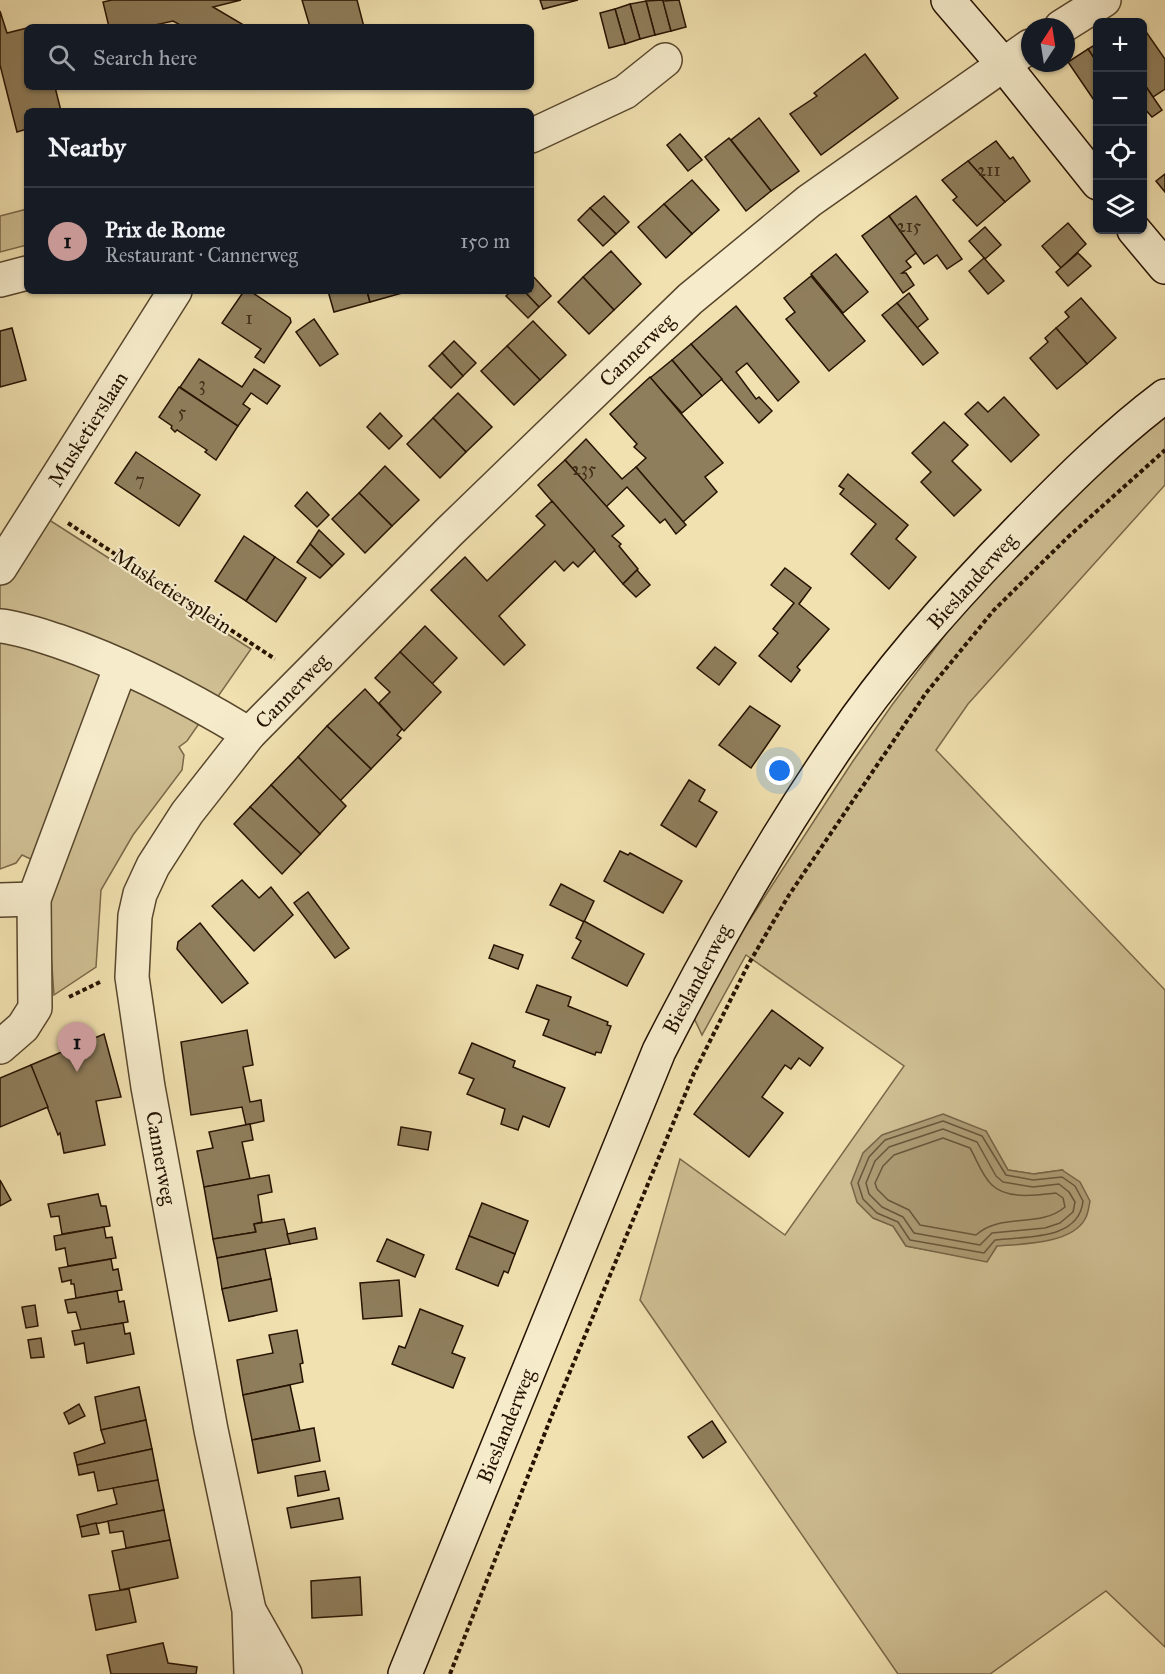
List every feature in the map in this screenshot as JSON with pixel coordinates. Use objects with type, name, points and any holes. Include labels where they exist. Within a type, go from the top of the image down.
[{"type":"street","points":[[948,0],[1003,64],[1096,180]]},
{"type":"street","points":[[1075,18],[1104,0]]},
{"type":"street","name":"Cannerweg","points":[[250,1674],[249,1610],[210,1430],[148,1087],[132,977],[135,916],[140,894],[153,866],[187,813],[249,734],[449,532],[690,299],[809,201],[1021,52]]},
{"type":"street","points":[[534,135],[625,92],[665,60]]},
{"type":"street","points":[[1137,234],[1165,267]]},
{"type":"street","points":[[0,280],[24,274]]},
{"type":"street","name":"Musketierslaan","points":[[0,568],[173,294]]},
{"type":"street","name":"Bieslanderweg","points":[[405,1674],[659,1051],[708,956],[758,868],[841,741],[942,613],[1051,497],[1165,396]]},
{"type":"street","points":[[0,626],[80,649],[121,666],[188,697],[249,734]]},
{"type":"street","points":[[0,1047],[29,1020],[37,998],[34,899],[121,666]]},
{"type":"street","points":[[0,900],[34,899]]},
{"type":"street","name":"Cannerweg","points":[[249,1610],[285,1674]]},
{"type":"path","points":[[450,1674],[552,1415],[694,1073],[748,965],[789,895],[926,693],[994,610],[1068,537],[1165,450]]},
{"type":"path","name":"Musketiersplein","points":[[40,504],[305,678]]},
{"type":"path","points":[[29,1020],[96,983],[132,977]]},
{"type":"shaded area","points":[[24,210],[24,246],[0,252],[0,216]]},
{"type":"shaded area","points":[[1165,412],[1165,485],[968,704],[936,750],[1165,990],[1165,1647],[1106,1591],[990,1674],[898,1674],[640,1300],[680,1159],[785,1235],[904,1066],[746,955],[702,1035],[693,1016],[732,947],[851,764],[892,705],[989,577]],"holes":[[[986,1131],[1008,1170],[1033,1174],[1062,1170],[997,1246],[987,1261],[906,1246],[893,1226],[873,1218],[870,1213]]]},
{"type":"shaded area","points":[[43,516],[251,649],[187,741],[179,747],[184,755],[182,770],[133,835],[101,890],[96,967],[54,995],[48,912],[57,871],[22,855],[16,863],[0,869],[0,582]]},
{"type":"water","points":[[943,1114],[986,1131],[1008,1170],[1034,1174],[1062,1170],[1080,1182],[1090,1201],[1085,1219],[1078,1227],[1058,1238],[997,1246],[987,1262],[906,1246],[893,1226],[873,1218],[857,1202],[851,1183],[863,1153],[882,1135]]},
{"type":"building","points":[[112,0],[241,0],[213,7],[242,24],[178,24],[173,21],[160,24],[108,24],[103,2]]},
{"type":"building","points":[[302,0],[357,0],[363,24],[309,24]]},
{"type":"building","points":[[540,0],[578,0],[543,9]]},
{"type":"building","points":[[663,0],[671,31],[655,35],[646,1]]},
{"type":"building","points":[[679,0],[686,27],[671,31],[663,1]]},
{"type":"building","points":[[646,1],[655,35],[640,39],[630,4]]},
{"type":"building","points":[[630,4],[640,39],[625,44],[615,9]]},
{"type":"building","points":[[615,9],[625,44],[609,48],[600,13]]},
{"type":"building","points":[[0,11],[7,33],[24,29],[24,90],[56,90],[60,108],[24,108],[24,130],[17,132],[0,65]]},
{"type":"building","points":[[1147,33],[1165,59],[1165,89],[1153,97],[1147,88]]},
{"type":"building","points":[[1093,46],[1093,56],[1088,49]]},
{"type":"building","points":[[1088,49],[1093,56],[1093,99],[1075,72],[1075,57]]},
{"type":"building","points":[[865,54],[898,98],[821,155],[790,114],[817,96],[814,93]]},
{"type":"building","points":[[1147,88],[1162,110],[1152,117],[1147,112]]},
{"type":"building","points":[[759,118],[799,171],[771,191],[731,140]]},
{"type":"building","points":[[680,134],[702,160],[688,171],[667,145]]},
{"type":"building","points":[[729,138],[771,191],[746,211],[705,157]]},
{"type":"building","points":[[996,141],[1010,159],[1013,157],[1030,181],[1005,202],[968,161]]},
{"type":"building","points":[[968,161],[1005,202],[977,226],[953,200],[957,197],[942,180]]},
{"type":"building","points":[[1165,174],[1165,192],[1156,181]]},
{"type":"building","points":[[692,180],[719,210],[692,234],[664,204]]},
{"type":"building","points":[[604,196],[629,222],[616,234],[590,208]]},
{"type":"building","points":[[916,196],[962,259],[947,269],[937,255],[924,264],[889,216]]},
{"type":"building","points":[[664,204],[692,234],[666,258],[638,227]]},
{"type":"building","points":[[590,208],[616,234],[603,246],[578,220]]},
{"type":"building","points":[[889,216],[916,253],[906,261],[911,267],[902,273],[906,273],[914,285],[903,293],[862,236]]},
{"type":"building","points":[[1068,223],[1086,244],[1061,268],[1042,246]]},
{"type":"building","points":[[985,227],[1001,245],[985,259],[969,241]]},
{"type":"building","points":[[611,251],[641,284],[614,310],[583,277]]},
{"type":"building","points":[[1078,253],[1091,266],[1068,286],[1056,272]]},
{"type":"building","points":[[836,254],[868,292],[843,313],[811,274]]},
{"type":"building","points":[[984,258],[1004,281],[988,294],[969,271]]},
{"type":"building","points":[[811,276],[865,341],[829,371],[786,319],[795,312],[784,298]]},
{"type":"building","points":[[534,277],[551,296],[539,307],[527,294],[534,294]]},
{"type":"building","points":[[583,277],[614,310],[589,334],[558,302]]},
{"type":"building","points":[[909,293],[928,319],[917,328],[897,303]]},
{"type":"building","points":[[242,294],[254,294],[290,318],[291,322],[264,363],[255,357],[261,349],[222,323]]},
{"type":"building","points":[[329,294],[368,294],[370,302],[334,312]]},
{"type":"building","points":[[368,294],[398,294],[370,302]]},
{"type":"building","points":[[527,294],[539,307],[528,318],[506,296]]},
{"type":"building","points":[[1081,298],[1116,338],[1087,364],[1056,328],[1069,317],[1065,312]]},
{"type":"building","points":[[897,303],[938,353],[923,365],[882,315]]},
{"type":"building","points":[[736,306],[799,382],[778,401],[747,363],[736,372],[756,399],[759,397],[772,411],[759,423],[691,344]]},
{"type":"building","points":[[314,319],[338,354],[320,366],[296,332]]},
{"type":"building","points":[[533,321],[566,355],[540,380],[507,346]]},
{"type":"building","points":[[12,328],[26,380],[0,387],[0,331]]},
{"type":"building","points":[[1056,328],[1087,364],[1057,389],[1030,358],[1048,342],[1045,338]]},
{"type":"building","points":[[454,341],[476,363],[463,376],[442,353]]},
{"type":"building","points":[[691,344],[722,379],[702,396],[672,360]]},
{"type":"building","points":[[507,346],[540,380],[514,405],[481,371]]},
{"type":"building","points":[[442,353],[463,376],[451,388],[429,366]]},
{"type":"building","points":[[199,359],[242,387],[254,369],[280,386],[267,404],[251,393],[243,404],[250,409],[238,426],[180,387]]},
{"type":"building","points":[[672,360],[702,396],[682,413],[650,378]]},
{"type":"building","points":[[650,377],[723,463],[705,477],[717,492],[683,522],[636,467],[646,458],[634,447],[637,444],[610,414]]},
{"type":"building","points":[[179,387],[238,426],[216,460],[205,452],[207,450],[177,430],[175,432],[172,426],[159,417]]},
{"type":"building","points":[[458,393],[492,427],[466,452],[433,418]]},
{"type":"building","points":[[1004,397],[1039,435],[1011,462],[965,414],[978,402],[988,412]]},
{"type":"building","points":[[380,413],[402,436],[389,449],[367,427]]},
{"type":"building","points":[[433,418],[466,452],[440,478],[407,444]]},
{"type":"building","points":[[944,422],[968,445],[952,461],[981,490],[954,516],[921,482],[931,472],[912,453]]},
{"type":"building","points":[[586,439],[622,479],[636,467],[686,525],[676,534],[665,519],[660,523],[627,487],[606,507],[565,460]]},
{"type":"building","points":[[136,452],[200,495],[179,526],[115,483]]},
{"type":"building","points":[[565,460],[624,526],[612,536],[621,544],[619,546],[638,569],[623,584],[538,485]]},
{"type":"building","points":[[385,466],[419,500],[392,526],[359,493]]},
{"type":"building","points":[[848,474],[908,525],[896,539],[916,557],[889,589],[851,554],[876,524],[840,494],[844,489],[839,486]]},
{"type":"building","points":[[307,492],[329,515],[317,527],[295,506]]},
{"type":"building","points":[[359,493],[392,526],[365,553],[332,519]]},
{"type":"building","points":[[552,501],[595,550],[578,567],[573,562],[564,571],[555,561],[499,616],[525,645],[504,665],[431,590],[465,557],[487,581],[545,525],[536,516]]},
{"type":"building","points":[[319,530],[344,554],[332,566],[310,544]]},
{"type":"building","points":[[244,536],[275,557],[246,601],[215,581]]},
{"type":"building","points":[[310,544],[332,566],[320,578],[297,562]]},
{"type":"building","points":[[275,557],[306,578],[276,622],[246,601]]},
{"type":"building","points":[[785,568],[811,588],[799,604],[829,629],[797,667],[800,670],[791,682],[759,656],[778,633],[773,629],[794,603],[771,585]]},
{"type":"building","points":[[637,570],[650,585],[636,597],[623,584]]},
{"type":"building","points":[[425,626],[457,658],[432,684],[400,652]]},
{"type":"building","points":[[715,647],[736,663],[719,685],[697,668]]},
{"type":"building","points":[[400,652],[441,692],[404,731],[379,703],[390,692],[375,678]]},
{"type":"building","points":[[365,689],[402,729],[397,735],[401,738],[371,769],[327,726]]},
{"type":"building","points":[[750,706],[780,726],[751,768],[719,745]]},
{"type":"building","points":[[327,726],[371,769],[340,801],[298,757]]},
{"type":"building","points":[[298,757],[346,806],[320,834],[271,785]]},
{"type":"building","points":[[689,780],[705,790],[699,801],[717,812],[696,847],[661,825]]},
{"type":"building","points":[[271,785],[320,834],[301,854],[250,807]]},
{"type":"building","points":[[250,807],[301,854],[282,874],[234,824]]},
{"type":"building","points":[[620,851],[628,855],[630,853],[682,881],[663,913],[604,881]]},
{"type":"building","points":[[242,880],[259,898],[271,887],[293,915],[254,951],[212,906]]},
{"type":"building","points":[[561,884],[594,901],[584,922],[550,905]]},
{"type":"building","points":[[308,892],[349,948],[335,958],[294,903]]},
{"type":"building","points":[[584,921],[644,954],[627,986],[572,958],[581,941],[576,938]]},
{"type":"building","points":[[200,923],[248,983],[222,1003],[177,949],[178,942]]},
{"type":"building","points":[[494,945],[523,955],[518,969],[489,958]]},
{"type":"building","points":[[537,985],[571,997],[568,1006],[608,1022],[607,1025],[611,1026],[601,1053],[596,1052],[595,1055],[543,1035],[549,1020],[526,1012]]},
{"type":"building","points":[[772,1010],[823,1048],[810,1066],[799,1058],[791,1069],[785,1065],[762,1097],[783,1113],[749,1157],[694,1114]]},
{"type":"building","points":[[247,1030],[253,1065],[243,1067],[250,1102],[261,1100],[264,1121],[246,1125],[242,1107],[191,1115],[181,1042]]},
{"type":"building","points":[[104,1034],[121,1097],[96,1101],[105,1145],[64,1153],[60,1133],[58,1135],[31,1065]]},
{"type":"building","points":[[472,1043],[515,1061],[513,1067],[565,1088],[549,1127],[523,1116],[518,1130],[501,1124],[505,1109],[467,1094],[474,1079],[459,1073]]},
{"type":"building","points":[[31,1065],[48,1107],[0,1127],[0,1078]]},
{"type":"building","points":[[250,1124],[253,1140],[242,1142],[250,1179],[204,1187],[197,1151],[213,1148],[209,1132]]},
{"type":"building","points":[[401,1127],[431,1132],[428,1150],[398,1145]]},
{"type":"building","points":[[269,1175],[272,1192],[258,1195],[262,1222],[254,1224],[256,1232],[213,1239],[204,1187]]},
{"type":"building","points":[[0,1180],[11,1200],[0,1206]]},
{"type":"building","points":[[98,1194],[101,1206],[106,1206],[110,1226],[62,1234],[59,1216],[51,1217],[48,1204]]},
{"type":"building","points":[[482,1203],[528,1221],[515,1254],[469,1236]]},
{"type":"building","points":[[284,1219],[290,1244],[217,1258],[213,1239],[256,1232],[254,1224]]},
{"type":"building","points":[[104,1227],[106,1238],[112,1237],[116,1258],[68,1266],[65,1248],[56,1250],[54,1236]]},
{"type":"building","points":[[315,1228],[317,1239],[290,1244],[287,1234]]},
{"type":"building","points":[[469,1236],[515,1254],[508,1273],[504,1271],[498,1286],[456,1269]]},
{"type":"building","points":[[387,1239],[424,1255],[415,1277],[377,1261]]},
{"type":"building","points":[[265,1249],[271,1279],[222,1289],[217,1258]]},
{"type":"building","points":[[111,1259],[113,1270],[118,1269],[122,1290],[76,1298],[74,1284],[71,1284],[71,1280],[62,1282],[59,1268]]},
{"type":"building","points":[[271,1279],[277,1311],[229,1321],[222,1289]]},
{"type":"building","points":[[399,1280],[402,1316],[363,1319],[360,1283]]},
{"type":"building","points":[[117,1291],[119,1302],[124,1301],[128,1322],[81,1330],[76,1312],[68,1313],[65,1300]]},
{"type":"building","points":[[35,1305],[38,1326],[26,1328],[22,1307]]},
{"type":"building","points":[[420,1309],[463,1326],[452,1353],[465,1358],[453,1388],[392,1364],[399,1346],[405,1348]]},
{"type":"building","points":[[123,1323],[125,1334],[130,1333],[134,1354],[87,1363],[84,1343],[75,1345],[72,1331]]},
{"type":"building","points":[[297,1330],[303,1363],[300,1364],[303,1382],[243,1395],[237,1360],[273,1353],[269,1335]]},
{"type":"building","points":[[41,1338],[44,1357],[31,1358],[28,1340]]},
{"type":"building","points":[[290,1385],[300,1431],[252,1440],[243,1395]]},
{"type":"building","points":[[139,1387],[146,1420],[101,1430],[95,1397]]},
{"type":"building","points":[[79,1404],[85,1416],[69,1424],[64,1413]]},
{"type":"building","points":[[146,1420],[152,1449],[77,1465],[74,1453],[105,1443],[101,1430]]},
{"type":"building","points":[[712,1421],[726,1442],[703,1458],[688,1437]]},
{"type":"building","points":[[314,1428],[320,1461],[258,1473],[252,1440]]},
{"type":"building","points":[[152,1449],[158,1480],[98,1491],[94,1472],[79,1475],[77,1465]]},
{"type":"building","points":[[325,1471],[329,1490],[298,1496],[295,1476]]},
{"type":"building","points":[[158,1480],[164,1510],[80,1527],[77,1515],[117,1504],[113,1488]]},
{"type":"building","points":[[339,1498],[343,1519],[291,1528],[287,1508]]},
{"type":"building","points":[[164,1510],[170,1540],[126,1548],[123,1531],[110,1533],[108,1521]]},
{"type":"building","points":[[96,1523],[99,1534],[82,1537],[80,1527]]},
{"type":"building","points":[[170,1540],[178,1578],[120,1590],[112,1551]]},
{"type":"building","points":[[360,1577],[362,1615],[312,1618],[311,1581]]},
{"type":"building","points":[[129,1589],[136,1622],[96,1630],[89,1595]]},
{"type":"building","points":[[163,1643],[168,1663],[197,1667],[196,1674],[111,1674],[107,1655]]},
{"type":"place","name":"Prix de Rome","points":[[77,1072]]}]
